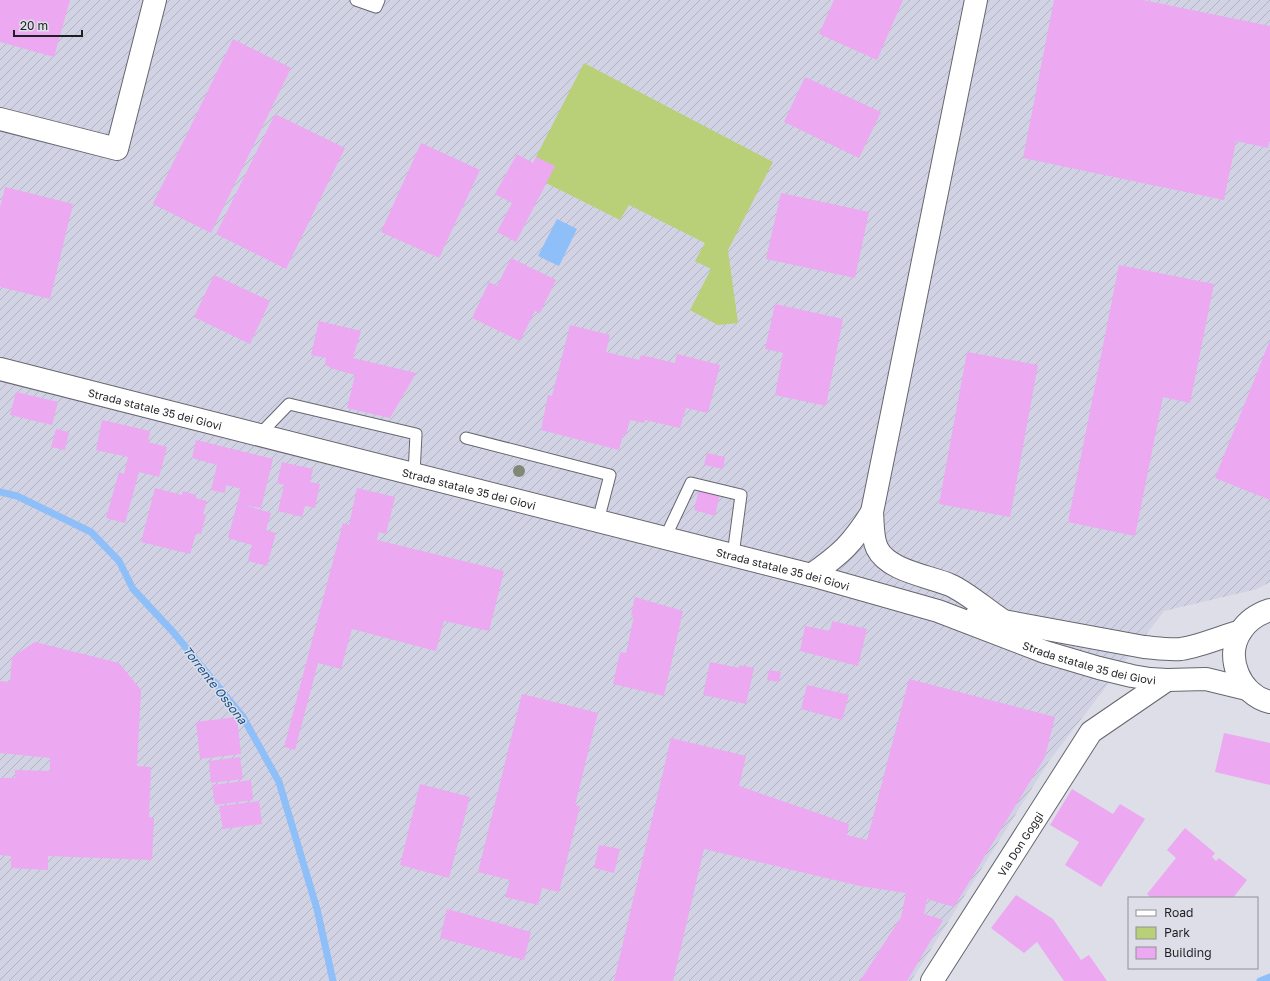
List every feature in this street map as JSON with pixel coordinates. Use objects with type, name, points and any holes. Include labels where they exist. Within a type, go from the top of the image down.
[{"type":"main road","points":[[0,119],[117,149],[155,0]]},
{"type":"main road","points":[[976,0],[872,512],[873,537],[877,549],[883,557],[904,570],[951,586],[1002,620]]},
{"type":"main road","name":"Strada statale 35 dei Giovi","points":[[0,369],[811,575],[938,610],[1045,652],[1132,676],[1167,680],[1206,679],[1247,689]]},
{"type":"main road","points":[[811,575],[847,548],[872,512]]},
{"type":"main road","name":"Strada statale 35 dei Giovi","points":[[938,610],[1002,620],[1144,647],[1179,649],[1194,646],[1241,631]]},
{"type":"main road","points":[[1270,610],[1258,614],[1241,631],[1236,643],[1234,655],[1235,667],[1240,679],[1247,689],[1257,697],[1270,702]]},
{"type":"main road","points":[[1132,676],[1179,649]]},
{"type":"main road","name":"Via Don Goggi","points":[[1115,714],[1132,676]]},
{"type":"main road","name":"Via Don Goggi","points":[[932,981],[1091,732],[1115,714],[1167,680]]},
{"type":"lane","points":[[356,0],[376,7],[379,0]]},
{"type":"lane","points":[[259,435],[289,404],[416,434],[414,474]]},
{"type":"lane","points":[[466,438],[610,475],[598,521]]},
{"type":"lane","points":[[665,538],[690,483],[741,495],[733,555]]},
{"type":"shaded area","points":[[0,0],[1270,0],[1270,582],[1257,589],[1164,611],[1049,761],[911,981],[0,981]]},
{"type":"green space","points":[[584,63],[773,162],[728,250],[738,323],[718,325],[690,310],[711,269],[695,261],[705,243],[629,205],[620,220],[546,183],[554,166],[536,157]]},
{"type":"water","points":[[557,219],[577,229],[559,266],[538,256]]},
{"type":"building","points":[[0,0],[70,0],[54,57],[0,42]]},
{"type":"building","points":[[834,0],[903,0],[877,60],[819,34]]},
{"type":"building","points":[[1054,0],[1143,0],[1270,26],[1270,139],[1268,148],[1236,141],[1224,200],[1023,158]]},
{"type":"building","points":[[233,39],[291,68],[211,233],[153,204]]},
{"type":"building","points":[[805,77],[881,112],[859,158],[784,122]]},
{"type":"building","points":[[275,114],[345,148],[286,269],[216,234]]},
{"type":"building","points":[[421,143],[480,170],[439,258],[381,232]]},
{"type":"building","points":[[517,154],[533,163],[536,157],[555,166],[516,242],[497,232],[512,203],[495,194]]},
{"type":"building","points":[[5,187],[73,204],[50,299],[0,287],[0,208]]},
{"type":"building","points":[[781,193],[869,212],[855,278],[766,259]]},
{"type":"building","points":[[511,258],[556,280],[540,313],[535,311],[520,341],[472,318],[489,282],[497,286]]},
{"type":"building","points":[[1119,265],[1214,284],[1190,403],[1163,397],[1135,536],[1068,522]]},
{"type":"building","points":[[214,275],[270,301],[250,344],[194,317]]},
{"type":"building","points":[[775,304],[843,319],[826,406],[775,395],[783,353],[765,349]]},
{"type":"building","points":[[319,321],[361,331],[353,358],[416,373],[390,418],[347,408],[355,375],[330,368],[325,365],[326,358],[311,355]]},
{"type":"building","points":[[570,325],[610,335],[606,352],[639,360],[641,355],[675,363],[677,354],[720,365],[708,413],[686,408],[680,428],[645,420],[644,423],[630,420],[626,435],[623,435],[619,450],[541,430],[548,395],[552,396]]},
{"type":"building","points":[[1270,340],[1270,500],[1215,478]]},
{"type":"building","points":[[967,352],[1038,365],[1010,517],[939,504]]},
{"type":"building","points":[[16,392],[58,402],[52,425],[10,415]]},
{"type":"building","points":[[102,420],[150,431],[148,442],[167,447],[159,477],[139,472],[125,523],[106,518],[119,472],[124,474],[128,457],[96,450]]},
{"type":"building","points":[[56,429],[69,432],[65,450],[51,447]]},
{"type":"building","points":[[196,440],[273,459],[261,508],[245,505],[271,513],[266,530],[276,533],[267,566],[248,561],[252,545],[228,538],[241,489],[226,485],[225,493],[211,490],[217,465],[192,458]]},
{"type":"building","points":[[707,453],[725,457],[723,469],[704,465]]},
{"type":"building","points":[[282,462],[313,469],[310,482],[320,484],[315,508],[305,506],[302,517],[278,511],[284,485],[277,483]]},
{"type":"building","points":[[155,488],[182,495],[183,491],[196,495],[196,498],[207,501],[203,514],[206,514],[201,534],[196,533],[190,554],[141,542]]},
{"type":"building","points":[[357,488],[395,497],[386,534],[379,532],[377,540],[504,571],[489,631],[444,621],[436,651],[352,629],[341,669],[318,663],[295,750],[284,747],[343,523],[349,525]]},
{"type":"building","points":[[699,489],[720,494],[715,516],[694,510]]},
{"type":"building","points":[[635,597],[683,611],[664,696],[613,684],[620,652],[626,653],[634,616],[631,615]]},
{"type":"building","points":[[832,621],[867,629],[858,666],[800,651],[805,626],[830,631]]},
{"type":"building","points":[[35,642],[119,663],[141,690],[137,766],[151,767],[149,817],[154,818],[152,860],[48,856],[48,870],[11,868],[11,856],[0,855],[0,778],[15,778],[15,770],[50,771],[50,758],[0,753],[0,681],[10,682],[12,657]]},
{"type":"building","points":[[710,662],[739,668],[739,665],[754,668],[746,704],[703,695]]},
{"type":"building","points":[[769,670],[781,672],[779,682],[767,680]]},
{"type":"building","points":[[909,679],[1055,717],[1045,757],[954,907],[927,899],[924,914],[943,920],[907,981],[860,981],[901,917],[906,893],[860,886],[704,849],[673,981],[614,981],[671,738],[746,756],[739,786],[849,824],[847,835],[867,840]]},
{"type":"building","points":[[807,685],[849,695],[842,720],[801,709]]},
{"type":"building","points":[[522,694],[598,713],[575,805],[580,806],[559,892],[542,888],[538,905],[505,897],[510,880],[478,872]]},
{"type":"building","points":[[237,717],[241,754],[200,759],[196,722]]},
{"type":"building","points":[[1224,733],[1270,743],[1270,785],[1215,772]]},
{"type":"building","points":[[240,757],[243,779],[211,783],[209,761]]},
{"type":"building","points":[[251,780],[253,800],[215,805],[212,785]]},
{"type":"building","points":[[420,784],[470,797],[449,878],[400,865]]},
{"type":"building","points":[[1072,789],[1113,814],[1120,804],[1145,819],[1101,887],[1065,865],[1079,842],[1050,825]]},
{"type":"building","points":[[259,801],[262,824],[223,829],[219,806]]},
{"type":"building","points":[[1185,828],[1215,853],[1212,857],[1216,861],[1219,858],[1247,880],[1234,897],[1150,897],[1147,894],[1176,858],[1167,850]]},
{"type":"building","points":[[599,845],[620,849],[614,873],[594,868]]},
{"type":"building","points":[[1016,895],[1053,919],[1081,960],[1089,955],[1107,981],[1064,981],[1037,942],[1024,953],[991,928]]},
{"type":"building","points":[[447,909],[531,932],[524,960],[440,938]]},
{"type":"waterway","name":"Torrente Ossona","points":[[0,492],[17,496],[91,532],[119,561],[133,589],[174,633],[243,717],[279,782],[317,909],[333,981]]},
{"type":"waterway","name":"Torrente Ossona","points":[[1260,981],[1270,977]]}]
